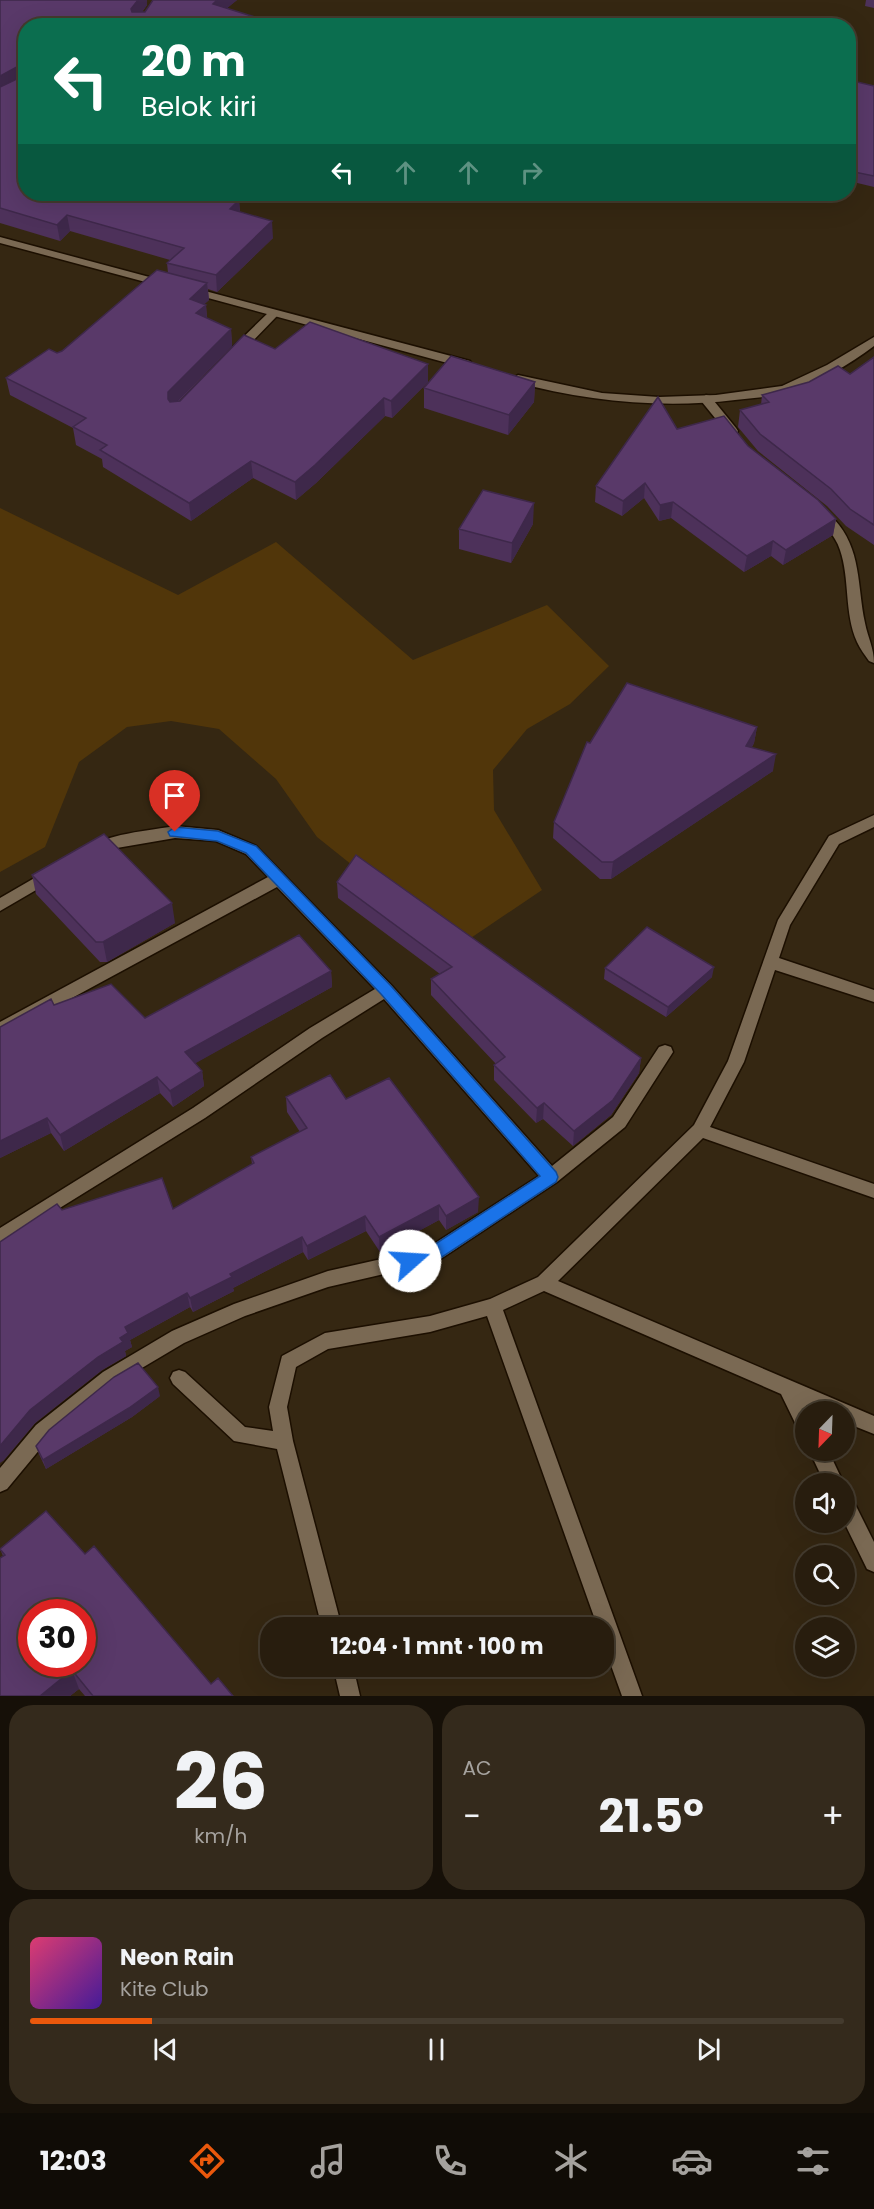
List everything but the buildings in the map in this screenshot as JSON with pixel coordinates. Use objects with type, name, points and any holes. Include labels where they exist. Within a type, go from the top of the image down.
[{"type":"street","points":[[0,240],[477,368]]},
{"type":"street","points":[[225,362],[274,313]]},
{"type":"street","points":[[508,376],[593,397],[625,400],[706,399],[785,390],[873,344]]},
{"type":"street","points":[[706,399],[740,440]]},
{"type":"street","points":[[811,505],[833,521],[850,547],[857,570],[860,626],[874,658]]},
{"type":"street","points":[[329,1617],[284,1441],[278,1407],[288,1362],[325,1341],[430,1324],[493,1306],[544,1283],[700,1130],[736,1062],[783,924],[834,840],[874,821]]},
{"type":"street","points":[[80,859],[108,844],[175,832],[218,836],[251,849],[386,990],[551,1177]]},
{"type":"street","points":[[0,904],[62,869]]},
{"type":"street","points":[[0,1030],[278,879]]},
{"type":"street","points":[[771,962],[874,996]]},
{"type":"street","points":[[0,1237],[199,1113],[316,1033],[386,990]]},
{"type":"street","points":[[0,1483],[43,1431],[109,1378],[178,1337],[240,1310],[328,1279],[430,1256],[551,1177],[619,1122],[665,1052]]},
{"type":"street","points":[[700,1130],[874,1191]]},
{"type":"street","points":[[544,1283],[817,1401]]},
{"type":"street","points":[[493,1306],[632,1696]]},
{"type":"street","points":[[179,1378],[241,1435],[284,1441]]},
{"type":"street","points":[[787,1388],[795,1404]]},
{"type":"street","points":[[855,1417],[874,1425]]},
{"type":"street","points":[[855,1525],[874,1562]]},
{"type":"street","points":[[346,1677],[350,1696]]},
{"type":"shaded area","points":[[0,508],[178,595],[276,542],[413,660],[547,605],[609,666],[570,704],[527,729],[493,770],[494,810],[542,890],[456,948],[317,837],[276,779],[219,729],[171,721],[127,727],[79,762],[45,847],[0,872]]},
{"type":"route","points":[[175,832],[218,836],[251,849],[386,990],[551,1177],[430,1256],[410,1261]]}]
